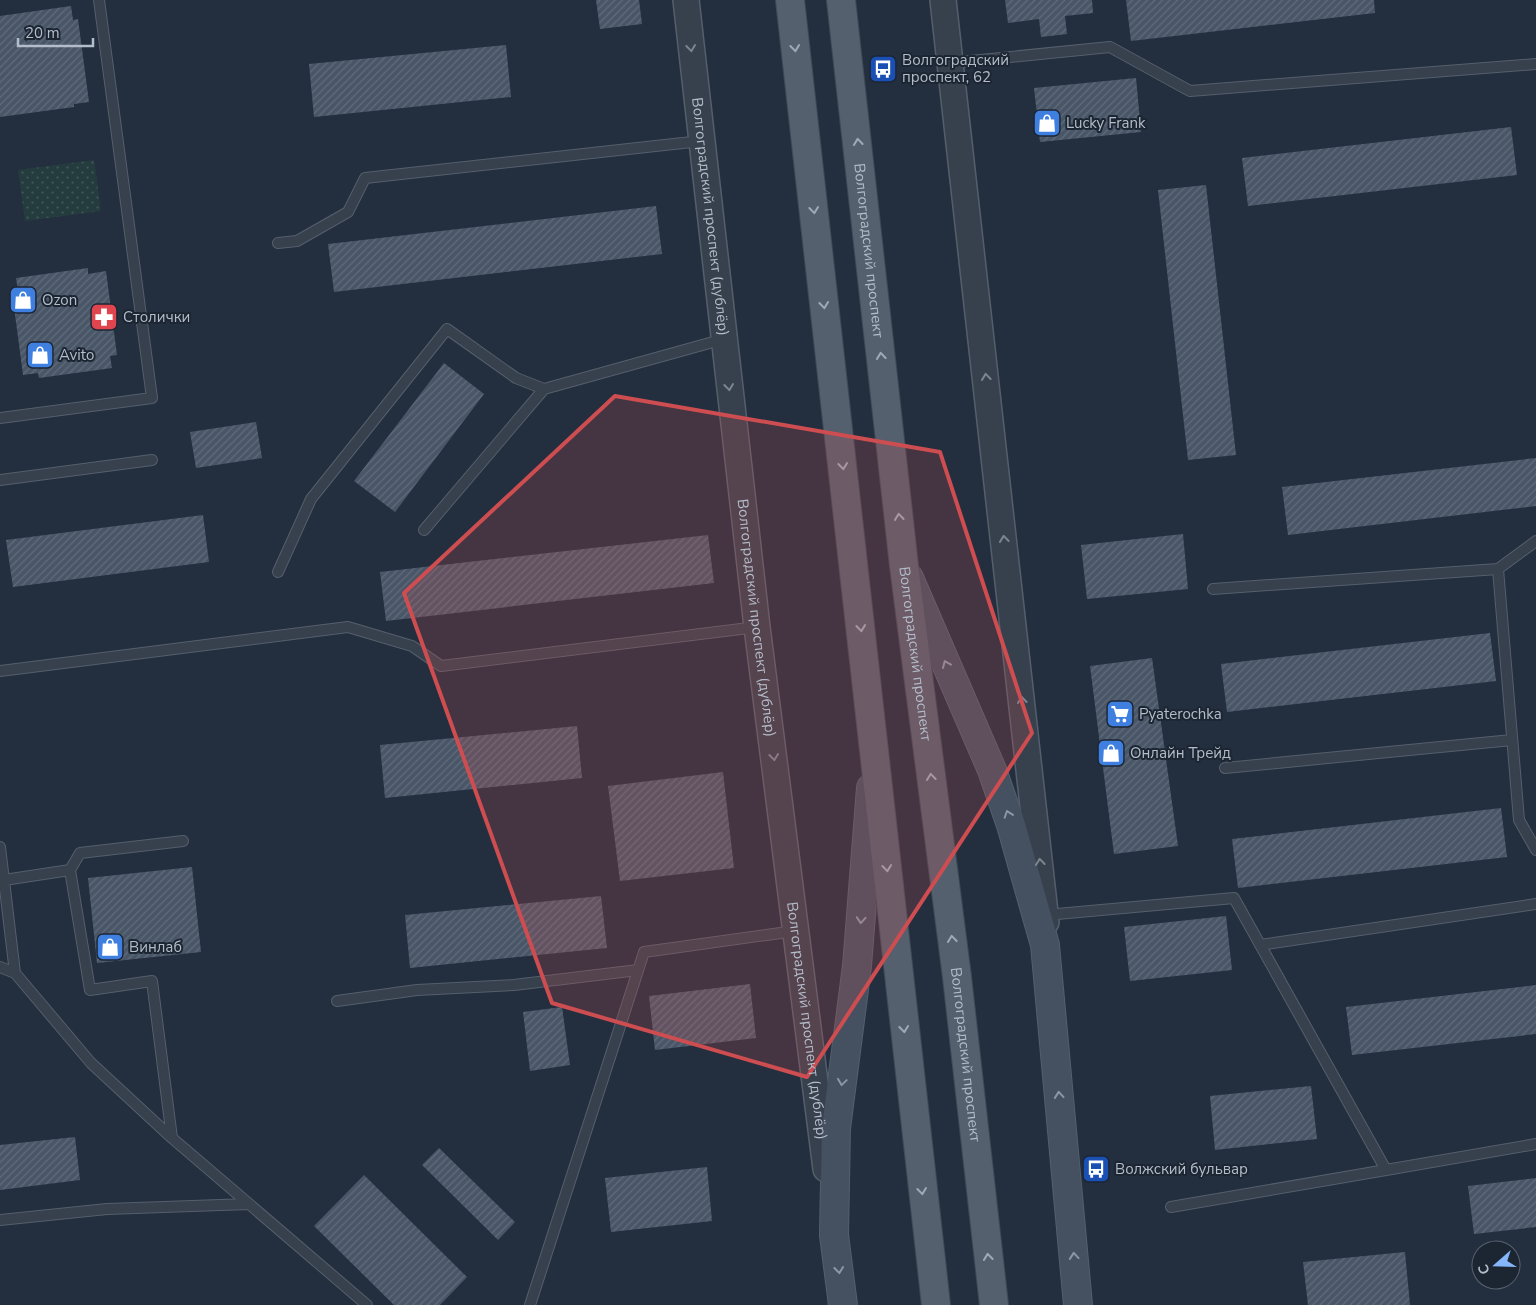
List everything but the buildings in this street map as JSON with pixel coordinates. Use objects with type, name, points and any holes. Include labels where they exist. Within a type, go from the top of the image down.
[{"type":"main road","points":[[790,0],[936,1305]]},
{"type":"main road","name":"Волгоградский проспект","points":[[841,0],[904,566],[957,977],[994,1305]]},
{"type":"main road","points":[[904,566],[992,770],[1012,825],[1045,945],[1078,1305]]},
{"type":"main road","name":"Волгоградский проспект (дублёр)","points":[[843,1305],[834,1235],[836,1128],[858,966],[874,750]]},
{"type":"street","name":"Волгоградский проспект (дублёр)","points":[[686,0],[757,627],[834,1235]]},
{"type":"street","points":[[943,0],[1046,915],[1045,945]]},
{"type":"lane","points":[[0,418],[152,398],[99,0]]},
{"type":"lane","points":[[950,63],[1110,47],[1190,90],[1536,64]]},
{"type":"lane","points":[[278,243],[297,241],[348,212],[366,178],[702,141]]},
{"type":"lane","points":[[278,572],[311,499],[447,329],[516,378],[544,390]]},
{"type":"lane","points":[[424,530],[544,390],[724,339]]},
{"type":"lane","points":[[0,480],[152,460]]},
{"type":"lane","points":[[1213,589],[1498,568],[1536,541]]},
{"type":"lane","points":[[1498,568],[1519,820],[1536,850]]},
{"type":"lane","points":[[0,671],[348,627],[412,646],[441,666],[757,627]]},
{"type":"lane","points":[[1225,768],[1512,740]]},
{"type":"lane","points":[[172,1138],[152,981],[90,990],[70,870],[80,853],[183,841]]},
{"type":"lane","points":[[0,847],[15,973]]},
{"type":"lane","points":[[4,880],[70,870]]},
{"type":"lane","points":[[1046,915],[1234,898],[1386,1170]]},
{"type":"lane","points":[[1260,944],[1536,904]]},
{"type":"lane","points":[[530,1305],[644,952],[796,931]]},
{"type":"lane","points":[[0,967],[15,973],[91,1063],[172,1138],[367,1305]]},
{"type":"lane","points":[[338,1001],[417,990],[514,985],[638,970]]},
{"type":"lane","points":[[1171,1207],[1536,1144]]},
{"type":"lane","points":[[0,1220],[106,1209],[250,1204]]},
{"type":"highlighted area","points":[[615,396],[940,452],[1032,733],[807,1077],[552,1003],[404,593]]},
{"type":"green space","points":[[94,160],[101,211],[25,221],[18,170]]},
{"type":"place","name":"Волгоградский проспект, 62","points":[[883,69]]},
{"type":"place","name":"Lucky Frank","points":[[1047,123]]},
{"type":"place","name":"Ozon","points":[[23,300]]},
{"type":"place","name":"Столички","points":[[104,317]]},
{"type":"place","name":"Avito","points":[[40,355]]},
{"type":"place","name":"Pyaterochka","points":[[1120,714]]},
{"type":"place","name":"Онлайн Трейд","points":[[1111,753]]},
{"type":"place","name":"Винлаб","points":[[110,947]]},
{"type":"place","name":"Волжский бульвар","points":[[1096,1169]]}]
